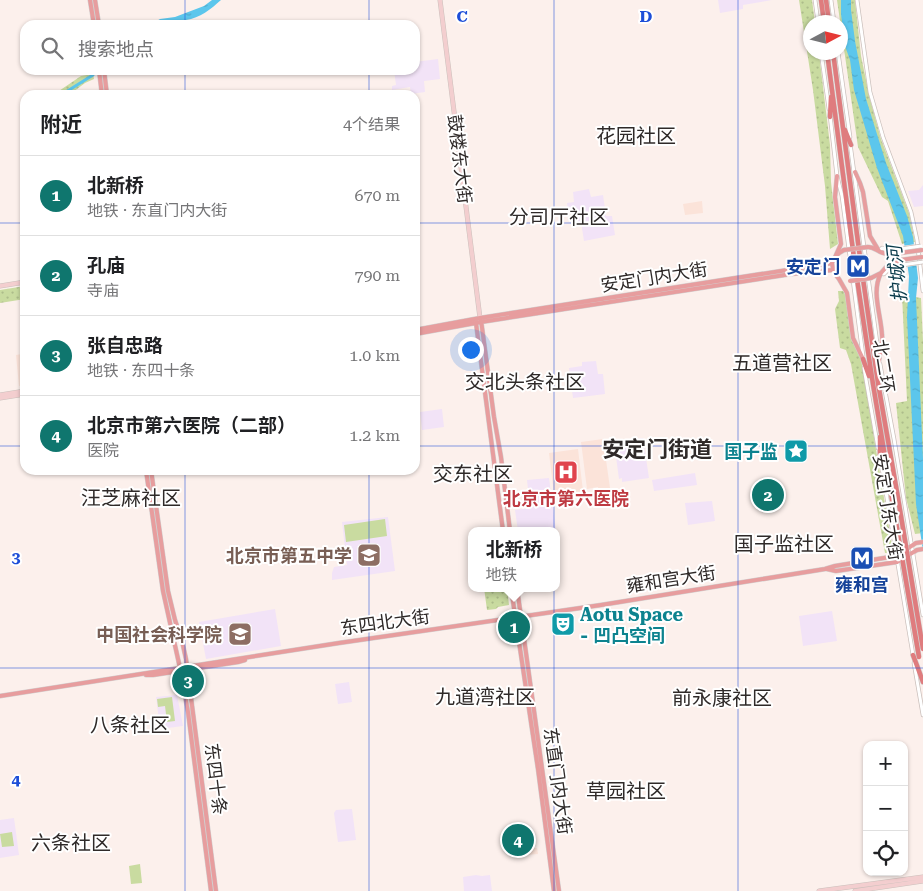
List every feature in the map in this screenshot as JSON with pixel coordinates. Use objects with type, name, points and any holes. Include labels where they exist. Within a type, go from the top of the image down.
[{"type":"highway","points":[[821,0],[823,15]]},
{"type":"highway","points":[[826,0],[828,15]]},
{"type":"highway","name":"北二环","points":[[829,60],[855,266],[875,383],[898,498],[923,649]]},
{"type":"highway","name":"北二环","points":[[834,60],[880,424],[923,683]]},
{"type":"highway","points":[[830,117],[832,86]]},
{"type":"highway","points":[[842,122],[851,145]]},
{"type":"highway","points":[[875,383],[879,358]]},
{"type":"highway","points":[[863,359],[875,383]]},
{"type":"highway","points":[[880,424],[880,456]]},
{"type":"highway","points":[[913,655],[923,683]]},
{"type":"main road","points":[[90,0],[93,20]]},
{"type":"main road","points":[[95,0],[98,20]]},
{"type":"main road","name":"鼓楼东大街","points":[[440,0],[481,320]]},
{"type":"main road","points":[[100,75],[101,90]]},
{"type":"main road","points":[[105,75],[106,90]]},
{"type":"main road","points":[[855,172],[862,188],[870,236],[880,249],[887,254],[922,248]]},
{"type":"main road","points":[[836,257],[841,244],[835,197],[837,176]]},
{"type":"main road","points":[[880,249],[868,247],[844,250],[838,253],[832,263],[836,276],[845,281],[870,278],[882,273]]},
{"type":"main road","points":[[879,358],[882,334],[876,287],[882,273],[888,265],[923,257]]},
{"type":"main road","name":"安定门内大街","points":[[481,320],[832,263]]},
{"type":"main road","name":"安定门内大街","points":[[481,320],[791,274],[833,270]]},
{"type":"main road","points":[[840,279],[846,293],[853,338],[863,359]]},
{"type":"main road","points":[[0,286],[20,283]]},
{"type":"main road","points":[[420,331],[476,323],[481,320]]},
{"type":"main road","points":[[420,331],[481,320]]},
{"type":"main road","points":[[481,320],[510,527]]},
{"type":"main road","points":[[476,323],[502,527]]},
{"type":"main road","points":[[0,396],[20,393]]},
{"type":"main road","name":"东四十条","points":[[147,475],[163,591],[181,669],[188,712],[211,891]]},
{"type":"main road","name":"东四十条","points":[[152,475],[168,590],[188,668],[216,891]]},
{"type":"main road","points":[[896,556],[917,543],[923,542]]},
{"type":"main road","points":[[897,562],[921,550]]},
{"type":"main road","name":"雍和宫大街","points":[[516,616],[752,581],[896,556]]},
{"type":"main road","name":"雍和宫大街","points":[[824,569],[836,571],[897,562]]},
{"type":"main road","name":"东直门内大街","points":[[512,592],[554,891]]},
{"type":"main road","name":"东直门内大街","points":[[518,592],[559,891]]},
{"type":"main road","name":"东四北大街","points":[[0,696],[516,616]]},
{"type":"main road","points":[[819,891],[923,877]]},
{"type":"main road","points":[[855,891],[923,881]]},
{"type":"street","points":[[815,0],[817,15]]},
{"type":"street","points":[[831,0],[833,15]]},
{"type":"street","points":[[857,0],[870,92],[883,137],[911,212],[917,240],[923,291]]},
{"type":"street","name":"安定门东大街","points":[[823,60],[863,359],[923,715]]},
{"type":"street","name":"安定门东大街","points":[[839,60],[879,358],[923,615]]},
{"type":"street","points":[[902,263],[923,262]]},
{"type":"street","points":[[887,506],[904,503]]},
{"type":"street","points":[[910,636],[923,634]]},
{"type":"shaded area","points":[[718,0],[772,0],[743,5],[743,9],[720,13]]},
{"type":"shaded area","points":[[438,59],[440,79],[424,81],[425,92],[410,90],[410,87],[392,90],[392,86],[396,85],[395,75],[420,75],[420,61]]},
{"type":"shaded area","points":[[923,185],[923,206],[914,207],[908,191],[919,190]]},
{"type":"shaded area","points":[[589,189],[591,197],[603,195],[606,216],[612,216],[615,235],[584,241],[581,222],[577,222],[576,213],[568,213],[567,203],[574,202],[573,192]]},
{"type":"shaded area","points":[[702,201],[703,213],[685,215],[683,204]]},
{"type":"shaded area","points":[[20,354],[19,386],[16,355]]},
{"type":"shaded area","points":[[596,361],[598,374],[603,374],[605,394],[573,398],[569,368],[582,366],[582,362]]},
{"type":"shaded area","points":[[442,409],[444,427],[422,430],[420,412]]},
{"type":"shaded area","points":[[643,438],[649,478],[622,482],[622,478],[619,479],[614,442]]},
{"type":"shaded area","name":"北京市第六医院","points":[[603,439],[611,495],[600,497],[598,487],[587,489],[581,442]]},
{"type":"shaded area","name":"北京市第六医院","points":[[578,449],[583,491],[554,495],[549,453]]},
{"type":"shaded area","points":[[695,473],[697,485],[654,491],[652,480]]},
{"type":"shaded area","points":[[549,478],[555,527],[517,527],[515,510],[530,508],[527,480]]},
{"type":"shaded area","points":[[712,501],[715,521],[688,525],[685,503]]},
{"type":"shaded area","name":"北京市第五中学","points":[[388,517],[395,571],[332,580],[334,567],[347,565],[342,522]]},
{"type":"shaded area","name":"中国社会科学院","points":[[275,609],[281,646],[206,659],[199,622]]},
{"type":"shaded area","points":[[832,611],[837,641],[803,646],[799,616]]},
{"type":"shaded area","points":[[349,682],[352,702],[338,704],[335,684]]},
{"type":"shaded area","points":[[177,695],[183,726],[160,729],[156,697]]},
{"type":"shaded area","points":[[352,809],[356,840],[338,842],[334,813],[336,810]]},
{"type":"shaded area","points":[[14,818],[19,855],[0,858],[0,820]]},
{"type":"shaded area","points":[[521,833],[523,846],[537,848],[538,854],[515,856],[513,834]]},
{"type":"shaded area","points":[[490,875],[492,891],[464,891],[463,877]]},
{"type":"green space","points":[[799,0],[812,0],[814,15],[803,15],[803,26]]},
{"type":"green space","points":[[837,0],[855,0],[861,56],[870,99],[881,139],[909,213],[915,242],[902,244],[888,201],[882,197],[858,147],[846,60],[848,60],[848,15],[839,15]]},
{"type":"green space","points":[[808,60],[820,60],[830,145],[831,182],[838,244],[830,249],[825,186]]},
{"type":"green space","points":[[93,75],[94,79],[76,90],[60,90],[81,76]]},
{"type":"green space","points":[[20,287],[20,300],[0,303],[0,290]]},
{"type":"green space","points":[[838,291],[843,291],[845,294],[851,338],[861,359],[893,552],[885,553],[851,364],[846,350],[840,348],[835,309],[839,301]]},
{"type":"green space","points":[[902,295],[921,298],[923,341],[923,533],[915,534],[906,498],[896,403],[907,401]]},
{"type":"green space","points":[[385,519],[387,536],[346,542],[344,525]]},
{"type":"green space","points":[[485,592],[507,592],[509,605],[487,610]]},
{"type":"green space","points":[[172,697],[175,721],[167,722],[165,706],[158,707],[157,699]]},
{"type":"green space","points":[[12,832],[14,846],[2,847],[0,834]]},
{"type":"green space","points":[[140,864],[142,883],[131,884],[129,866]]},
{"type":"water","points":[[212,0],[221,0],[209,10],[196,17],[186,20],[158,20],[175,17],[204,6]]},
{"type":"water","points":[[841,0],[851,0],[855,41],[866,99],[886,163],[907,216],[913,237],[918,278],[916,298],[923,459],[923,551],[916,504],[907,317],[909,276],[903,236],[877,168],[854,90],[848,54],[848,15],[841,14]]},
{"type":"pier","points":[[916,244],[919,265],[906,267],[902,246]]},
{"type":"waterway","points":[[69,90],[93,75]]},
{"type":"place","name":"安定门","points":[[858,266]]},
{"type":"place","name":"国子监","points":[[796,451]]},
{"type":"place","name":"北京市第六医院","points":[[566,472]]},
{"type":"place","name":"孔庙","points":[[768,495]]},
{"type":"place","name":"北京市第五中学","points":[[369,555]]},
{"type":"place","name":"雍和宫","points":[[862,558]]},
{"type":"place","name":"Aotu Space - 凹凸空间","points":[[563,624]]},
{"type":"place","name":"北新桥","points":[[514,627]]},
{"type":"place","name":"中国社会科学院","points":[[240,634]]},
{"type":"place","name":"张自忠路","points":[[188,681]]},
{"type":"place","name":"北京市第六医院（二部）","points":[[518,840]]},
{"type":"district","name":"花园社区","points":[[636,136]]},
{"type":"district","name":"分司厅社区","points":[[559,217]]},
{"type":"district","name":"五道营社区","points":[[782,363]]},
{"type":"district","name":"交北头条社区","points":[[525,382]]},
{"type":"district","name":"安定门街道","points":[[657,449]]},
{"type":"district","name":"交东社区","points":[[473,474]]},
{"type":"district","name":"汪芝麻社区","points":[[131,498]]},
{"type":"district","name":"国子监社区","points":[[784,544]]},
{"type":"district","name":"九道湾社区","points":[[485,697]]},
{"type":"district","name":"前永康社区","points":[[722,698]]},
{"type":"district","name":"八条社区","points":[[130,725]]},
{"type":"district","name":"草园社区","points":[[626,791]]},
{"type":"district","name":"六条社区","points":[[71,843]]},
{"type":"water label","name":"护城河","points":[[897,274]]}]
